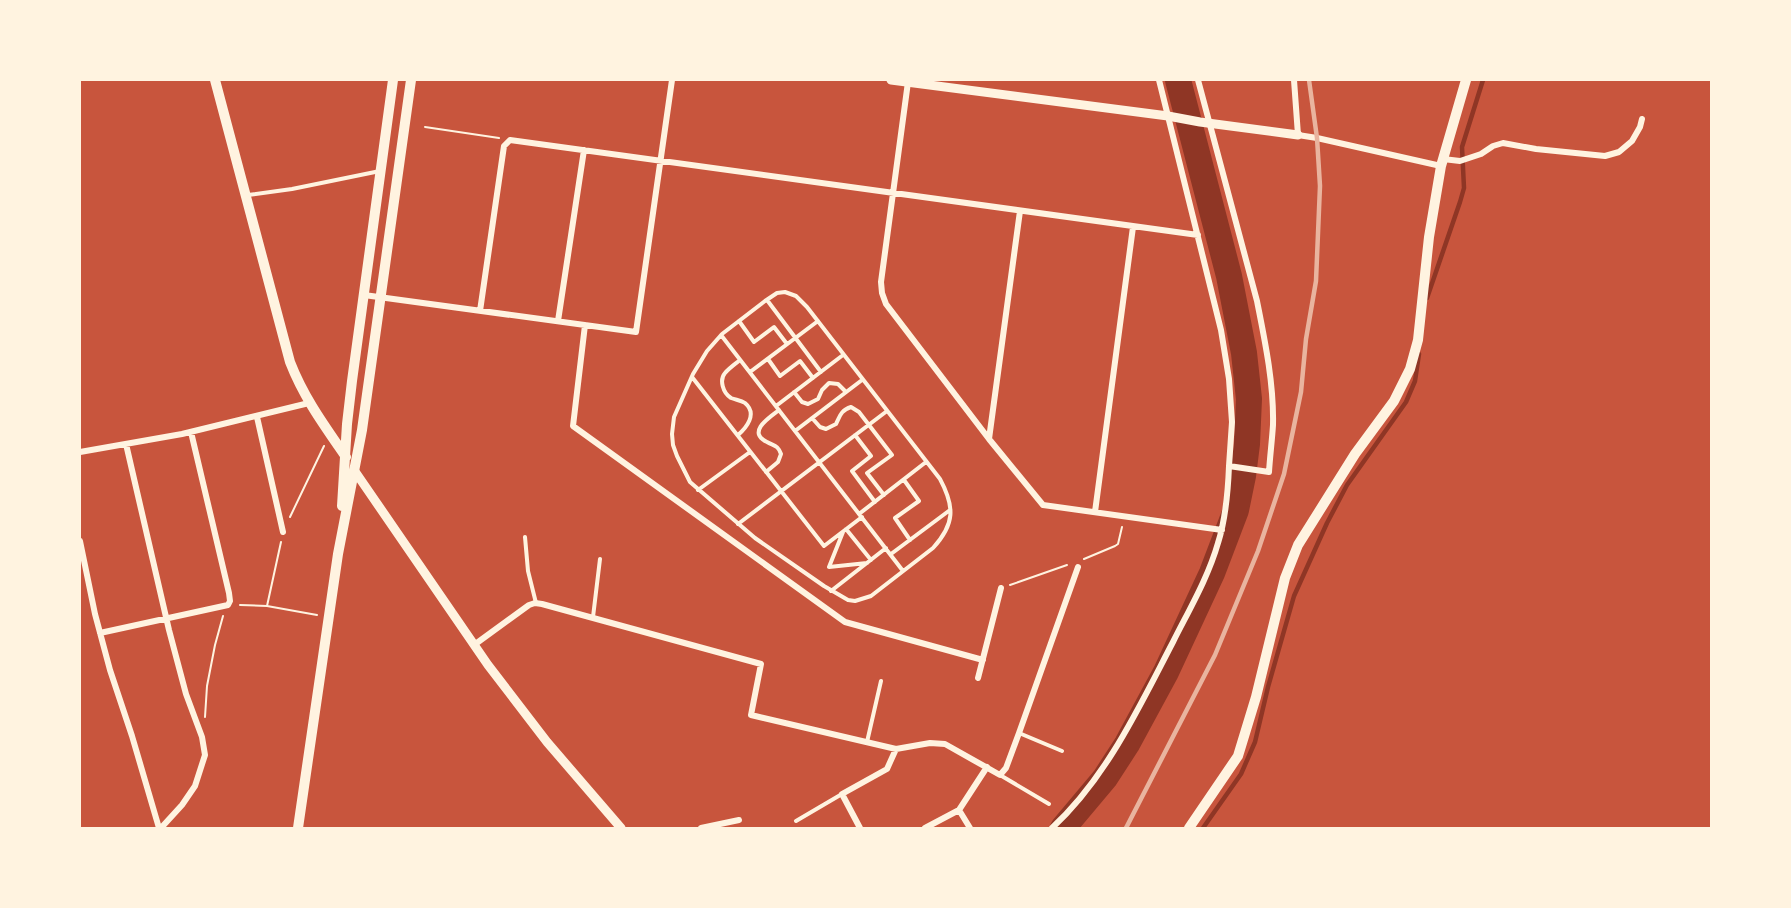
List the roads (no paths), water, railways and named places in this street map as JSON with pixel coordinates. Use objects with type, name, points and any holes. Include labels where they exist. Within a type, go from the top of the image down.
[{"type":"main road","points":[[215,80],[287,353],[309,403],[354,470]]},
{"type":"main road","points":[[338,554],[347,424],[393,80]]},
{"type":"main road","points":[[298,828],[338,554],[362,430],[411,80]]},
{"type":"main road","points":[[1189,828],[1238,756],[1254,705],[1285,579],[1298,545],[1355,454],[1394,401],[1410,369],[1418,340],[1429,237],[1442,162],[1466,80]]},
{"type":"street","points":[[364,295],[636,332],[672,80]]},
{"type":"street","points":[[891,80],[1298,135],[1442,162],[1460,161],[1503,143],[1605,156],[1619,152],[1632,141],[1640,128],[1642,119]]},
{"type":"street","points":[[1053,828],[1093,783],[1117,747],[1205,578],[1222,530],[1232,422],[1229,379],[1216,307],[1171,117],[1159,80]]},
{"type":"street","points":[[1198,80],[1204,123],[1257,301],[1266,345],[1273,425],[1269,472],[1229,466]]},
{"type":"street","points":[[1294,80],[1298,135]]},
{"type":"street","points":[[908,81],[880,282],[886,304],[1043,505],[1222,530]]},
{"type":"street","points":[[480,311],[504,146],[510,140],[1198,235]]},
{"type":"street","points":[[558,321],[584,150]]},
{"type":"street","points":[[989,438],[996,401],[1020,211]]},
{"type":"street","points":[[1095,512],[1133,226]]},
{"type":"street","points":[[585,325],[573,426],[845,622],[983,660]]},
{"type":"street","points":[[80,453],[191,432],[309,403]]},
{"type":"street","points":[[256,417],[283,532]]},
{"type":"street","points":[[100,633],[228,605],[230,601],[191,432]]},
{"type":"street","points":[[80,542],[110,670],[160,828],[182,805],[195,786],[205,754],[202,737],[186,694],[126,444]]},
{"type":"street","points":[[354,470],[474,645],[547,742],[621,828]]},
{"type":"street","points":[[474,645],[529,605],[536,603],[761,664],[751,715],[896,749],[930,743],[945,744],[1000,775],[1006,768],[1078,567]]},
{"type":"street","points":[[978,678],[1001,588]]},
{"type":"street","points":[[860,828],[842,795],[887,769],[896,749]]},
{"type":"street","points":[[925,828],[958,810],[987,767]]},
{"type":"street","points":[[958,810],[970,828]]},
{"type":"street","points":[[701,828],[739,820]]},
{"type":"lane","points":[[245,195],[292,189],[380,171]]},
{"type":"lane","points":[[777,293],[790,293],[803,302],[940,479],[948,493],[951,510],[950,523],[939,541],[871,596],[862,600],[848,600],[831,591],[755,538],[690,482],[676,456],[672,434],[674,417],[692,377],[707,351],[721,335],[766,300],[777,293]]},
{"type":"lane","points":[[766,300],[821,372]]},
{"type":"lane","points":[[739,321],[754,342],[774,327],[787,344]]},
{"type":"lane","points":[[750,372],[818,321]]},
{"type":"lane","points":[[721,335],[903,571]]},
{"type":"lane","points":[[766,472],[778,462],[781,454],[777,446],[763,440],[759,434],[762,423],[794,392],[843,355]]},
{"type":"lane","points":[[768,359],[780,376],[800,361],[813,378]]},
{"type":"lane","points":[[738,435],[749,423],[750,413],[744,402],[728,395],[722,380],[726,371],[740,360]]},
{"type":"lane","points":[[692,377],[824,546],[926,462]]},
{"type":"lane","points":[[795,431],[862,380]]},
{"type":"lane","points":[[794,392],[802,402],[808,404],[818,399],[822,390],[829,383],[838,384],[846,392]]},
{"type":"lane","points":[[813,418],[820,427],[829,428],[836,424],[843,411],[851,407],[856,409],[892,455],[867,473],[884,495]]},
{"type":"lane","points":[[738,524],[887,411]]},
{"type":"lane","points":[[855,435],[872,456],[852,471],[875,502]]},
{"type":"lane","points":[[698,490],[750,452]]},
{"type":"lane","points":[[904,480],[919,501],[895,518],[910,540]]},
{"type":"lane","points":[[891,554],[951,510]]},
{"type":"lane","points":[[845,530],[829,567],[869,561]]},
{"type":"lane","points":[[845,530],[869,561]]},
{"type":"lane","points":[[525,537],[528,571],[536,603]]},
{"type":"lane","points":[[831,591],[886,548]]},
{"type":"lane","points":[[593,618],[600,560]]},
{"type":"lane","points":[[867,742],[881,681]]},
{"type":"lane","points":[[1019,733],[1062,751]]},
{"type":"lane","points":[[1000,775],[1049,804]]},
{"type":"lane","points":[[796,821],[842,795]]},
{"type":"waterway","points":[[1063,828],[1105,778],[1127,744],[1166,672],[1212,573],[1236,510],[1243,476],[1249,399],[1244,353],[1229,276],[1178,80]]},
{"type":"waterway","points":[[1427,298],[1464,188],[1462,147],[1483,80]]},
{"type":"waterway","points":[[1203,828],[1241,774],[1255,742],[1294,596],[1327,523],[1347,485],[1406,402],[1415,381],[1419,354]]},
{"type":"railway","points":[[1126,828],[1215,655],[1258,551],[1284,474],[1301,392],[1306,339],[1316,281],[1320,186],[1317,138],[1309,80]]}]
